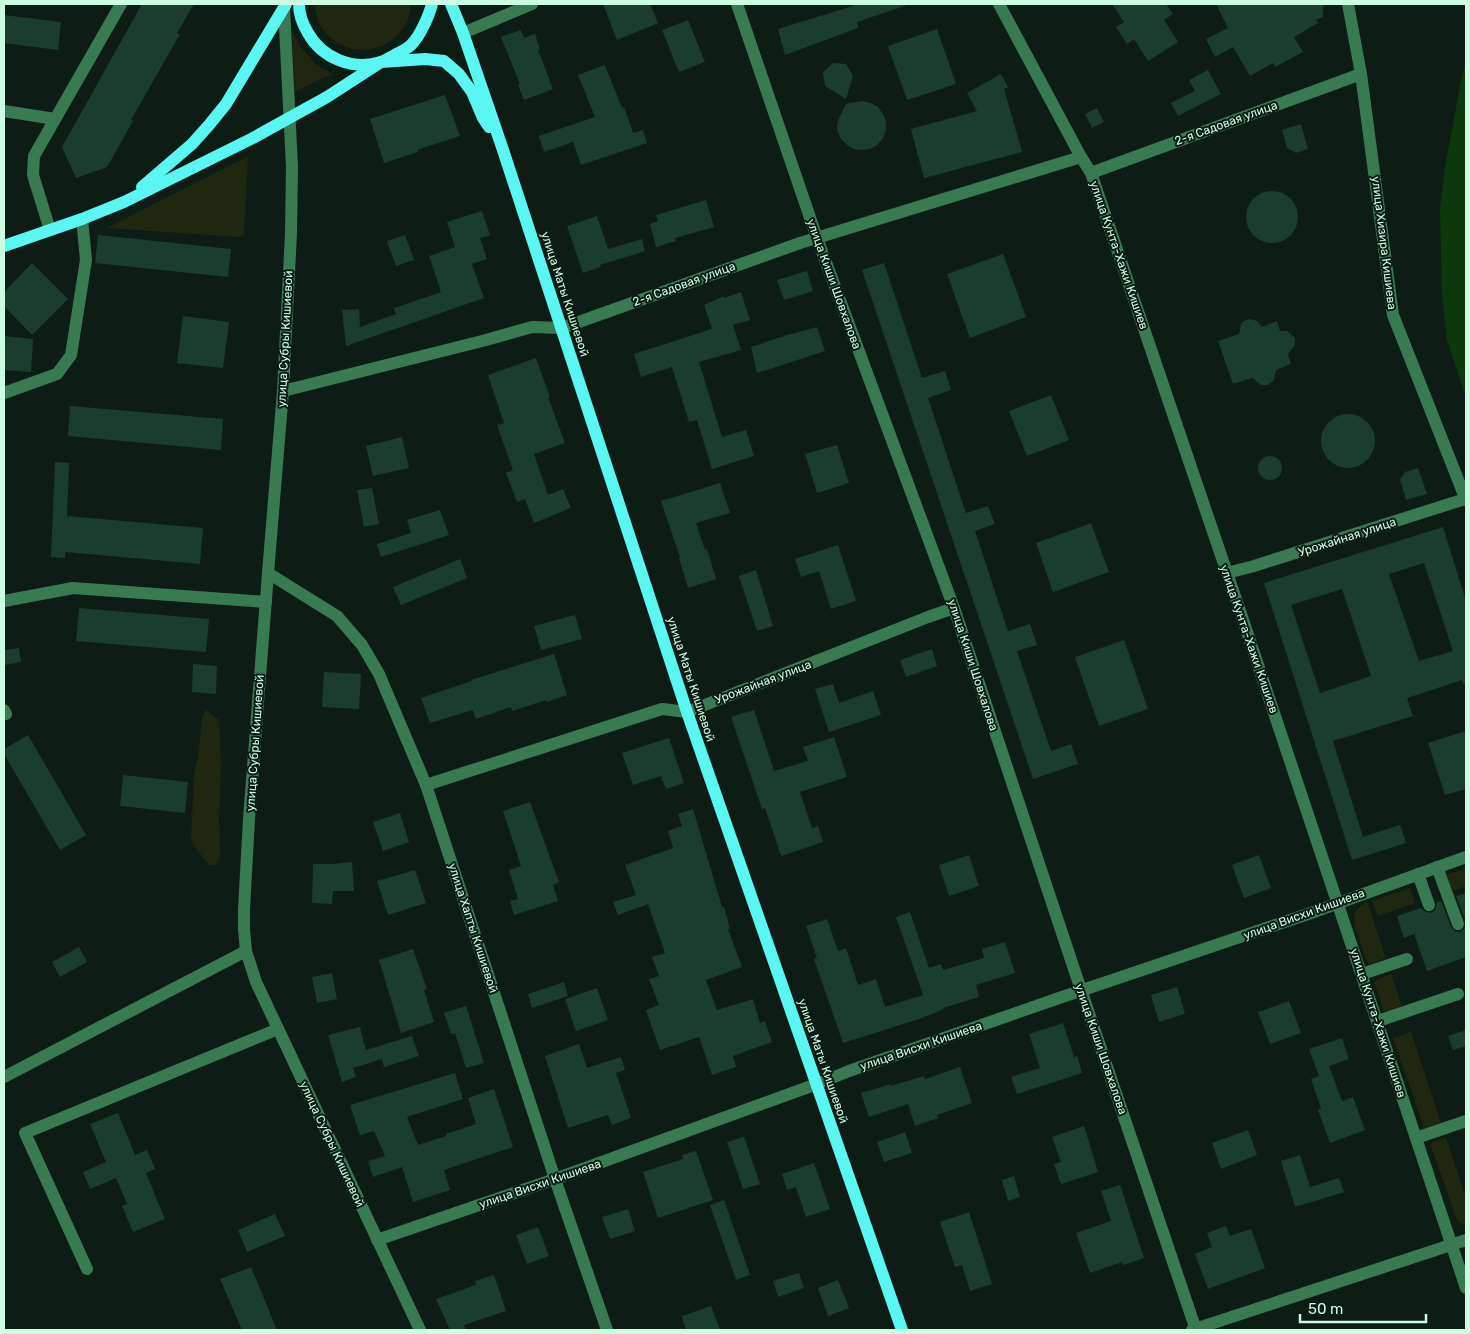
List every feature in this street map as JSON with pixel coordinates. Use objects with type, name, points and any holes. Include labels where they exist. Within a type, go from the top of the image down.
[{"type":"main road","points":[[299,4],[304,26],[313,42],[327,55],[344,62],[363,65],[425,59],[444,62],[460,74],[472,92],[484,118],[503,150]]},
{"type":"main road","points":[[4,246],[82,219],[124,202],[253,138],[327,97],[412,44],[422,28],[432,4]]},
{"type":"main road","name":"улица Маты Кишиевой","points":[[451,4],[463,33],[503,150],[686,712],[902,1330]]},
{"type":"main road","points":[[124,202],[174,160],[209,125],[226,104],[285,6]]},
{"type":"street","points":[[50,230],[33,175],[34,156],[121,4]]},
{"type":"street","points":[[463,33],[532,4]]},
{"type":"street","name":"улица Киши Шовхалова","points":[[736,4],[817,238],[954,608],[1194,1330]]},
{"type":"street","name":"улица Кунта-Хажи Кишиев","points":[[998,4],[1091,173],[1228,573],[1466,1288]]},
{"type":"street","name":"улица Хизира Кишиева","points":[[1348,4],[1362,74],[1393,315],[1466,500]]},
{"type":"street","name":"улица Субры Кишиевой","points":[[285,6],[292,167],[291,233],[283,390],[244,899],[246,951],[256,982],[420,1330]]},
{"type":"street","name":"2-я Садовая улица","points":[[1091,173],[1362,74]]},
{"type":"street","points":[[4,111],[55,119]]},
{"type":"street","name":"2-я Садовая улица","points":[[283,390],[532,327],[562,328],[817,238],[1081,157]]},
{"type":"street","points":[[4,393],[57,374],[71,355],[86,260],[82,219]]},
{"type":"street","name":"Урожайная улица","points":[[1228,573],[1466,500]]},
{"type":"street","name":"улица Хапты Кишиевой","points":[[268,573],[338,616],[362,644],[379,674],[426,786],[555,1179],[607,1330]]},
{"type":"street","points":[[4,601],[73,588],[266,602]]},
{"type":"street","name":"Урожайная улица","points":[[426,786],[662,709],[686,712],[954,608]]},
{"type":"street","name":"улица Висхи Кишиева","points":[[377,1240],[555,1179],[849,1071],[1338,903],[1466,857]]},
{"type":"street","points":[[1437,867],[1458,924]]},
{"type":"street","points":[[1418,874],[1430,905]]},
{"type":"street","points":[[4,1077],[246,951]]},
{"type":"street","points":[[1362,974],[1407,959]]},
{"type":"street","points":[[1378,1021],[1458,994]]},
{"type":"street","points":[[88,1269],[25,1133],[278,1029]]},
{"type":"street","points":[[1416,1138],[1466,1121]]},
{"type":"street","points":[[1194,1330],[1466,1240]]},
{"type":"shaded area","points":[[315,4],[411,4],[408,19],[400,32],[388,42],[375,48],[361,50],[347,47],[335,41],[325,32],[318,19]]},
{"type":"shaded area","points":[[292,31],[300,46],[316,65],[333,74],[295,92]]},
{"type":"shaded area","points":[[1466,62],[1466,397],[1447,340],[1442,294],[1440,209],[1445,167]]},
{"type":"shaded area","points":[[248,156],[244,234],[239,237],[107,228]]},
{"type":"shaded area","points":[[206,710],[219,720],[221,765],[220,856],[216,865],[209,865],[191,839],[194,775],[198,758],[202,717]]},
{"type":"shaded area","points":[[1466,868],[1466,886],[1452,891],[1446,875]]},
{"type":"shaded area","points":[[1410,888],[1415,903],[1378,916],[1372,901]]},
{"type":"shaded area","points":[[1367,902],[1386,958],[1368,964],[1354,919],[1357,910]]},
{"type":"shaded area","points":[[1391,974],[1403,1009],[1385,1015],[1374,981]]},
{"type":"shaded area","points":[[1411,1032],[1441,1123],[1424,1128],[1393,1038]]},
{"type":"shaded area","points":[[1446,1138],[1466,1198],[1466,1227],[1458,1221],[1455,1215],[1430,1143]]},
{"type":"building","points":[[142,4],[194,4],[177,33],[180,34],[131,120],[133,121],[107,167],[76,178],[62,147]]},
{"type":"building","points":[[603,4],[650,4],[658,23],[617,40]]},
{"type":"building","points":[[859,4],[905,4],[905,6],[857,22],[858,28],[785,55],[778,29]]},
{"type":"building","points":[[1112,4],[1166,4],[1173,14],[1164,20],[1178,42],[1148,61],[1134,39],[1127,44],[1116,27],[1124,22]]},
{"type":"building","points":[[1216,4],[1323,4],[1323,17],[1316,20],[1318,23],[1294,37],[1303,52],[1275,67],[1273,63],[1250,76],[1233,47],[1215,57],[1206,39],[1228,28]]},
{"type":"building","points":[[4,15],[61,22],[58,50],[4,43]]},
{"type":"building","points":[[688,20],[705,62],[679,72],[662,30]]},
{"type":"building","points":[[937,29],[956,84],[907,100],[888,46]]},
{"type":"building","points":[[521,30],[524,38],[535,34],[540,49],[538,50],[553,89],[524,100],[518,85],[520,84],[501,37]]},
{"type":"building","points":[[833,63],[846,64],[853,76],[846,99],[825,86],[823,72]]},
{"type":"building","points":[[605,65],[622,108],[624,107],[633,133],[643,130],[647,143],[581,165],[573,142],[544,152],[539,136],[595,117],[578,75]]},
{"type":"building","points":[[1208,70],[1221,94],[1178,116],[1171,103],[1195,91],[1189,80]]},
{"type":"building","points":[[1001,74],[1008,87],[1004,89],[1022,152],[924,178],[911,129],[977,111],[967,93]]},
{"type":"building","points":[[445,95],[460,136],[384,163],[370,119]]},
{"type":"building","points":[[862,101],[878,107],[886,122],[886,130],[883,138],[877,145],[870,149],[861,150],[854,149],[842,140],[838,133],[837,125],[846,104]]},
{"type":"building","points":[[1097,108],[1104,122],[1092,128],[1085,114]]},
{"type":"building","points":[[1301,124],[1308,149],[1296,153],[1287,148],[1282,130]]},
{"type":"building","points":[[1267,191],[1277,191],[1291,198],[1298,212],[1298,222],[1291,236],[1277,243],[1267,243],[1257,239],[1250,232],[1246,222],[1246,212],[1250,202],[1257,195]]},
{"type":"building","points":[[706,200],[714,227],[675,238],[676,241],[656,247],[650,224],[658,221],[656,215]]},
{"type":"building","points":[[482,211],[490,235],[480,238],[487,259],[472,264],[484,298],[346,346],[342,310],[359,309],[360,327],[396,314],[394,308],[441,292],[429,256],[455,247],[447,222]]},
{"type":"building","points":[[597,216],[608,249],[642,239],[645,251],[600,265],[601,267],[583,273],[567,226]]},
{"type":"building","points":[[98,235],[231,249],[228,277],[95,263]]},
{"type":"building","points":[[405,235],[414,260],[396,266],[387,241]]},
{"type":"building","points":[[1003,254],[1026,317],[970,338],[947,274]]},
{"type":"building","points":[[32,263],[68,299],[32,335],[4,306],[4,292]]},
{"type":"building","points":[[884,263],[922,378],[945,371],[951,390],[928,398],[966,513],[988,506],[995,524],[975,531],[1008,631],[1030,624],[1037,645],[1017,651],[1051,751],[1071,744],[1078,764],[1033,779],[862,270]]},
{"type":"building","points":[[807,271],[813,291],[784,300],[777,280]]},
{"type":"building","points":[[741,292],[750,320],[733,325],[741,350],[699,362],[722,437],[746,430],[754,456],[712,469],[697,420],[689,422],[672,367],[641,377],[634,354],[712,329],[704,305],[724,296],[724,298]]},
{"type":"building","points":[[183,316],[229,322],[223,368],[177,363]]},
{"type":"building","points":[[1250,319],[1257,321],[1262,327],[1277,321],[1280,331],[1287,331],[1295,338],[1295,345],[1288,354],[1291,364],[1276,370],[1274,380],[1268,385],[1261,385],[1252,378],[1233,384],[1218,341],[1239,334],[1241,324]]},
{"type":"building","points":[[817,327],[825,351],[757,373],[751,347]]},
{"type":"building","points":[[4,336],[33,339],[31,372],[4,370]]},
{"type":"building","points":[[536,358],[565,443],[534,454],[548,495],[563,489],[571,508],[534,523],[525,499],[517,502],[506,473],[513,470],[497,425],[504,423],[488,375]]},
{"type":"building","points":[[1051,395],[1069,440],[1027,456],[1009,411]]},
{"type":"building","points":[[70,406],[223,419],[221,450],[68,436]]},
{"type":"building","points":[[1348,414],[1358,416],[1367,422],[1373,431],[1375,441],[1373,451],[1367,460],[1358,466],[1348,468],[1338,466],[1329,460],[1323,451],[1321,441],[1323,431],[1329,422],[1338,416]]},
{"type":"building","points":[[402,437],[409,468],[373,476],[366,446]]},
{"type":"building","points":[[837,445],[849,483],[817,493],[805,454]]},
{"type":"building","points":[[1270,456],[1275,457],[1281,463],[1281,473],[1275,479],[1270,480],[1265,479],[1259,473],[1258,468],[1259,463],[1265,457]]},
{"type":"building","points":[[55,462],[69,463],[67,516],[203,528],[200,564],[65,552],[65,558],[51,557]]},
{"type":"building","points":[[1418,468],[1427,494],[1406,500],[1400,480],[1405,472]]},
{"type":"building","points":[[720,483],[730,513],[696,523],[705,550],[707,549],[716,579],[688,588],[680,557],[661,501]]},
{"type":"building","points":[[372,488],[379,524],[364,527],[357,490]]},
{"type":"building","points":[[440,510],[449,535],[381,557],[377,544],[411,533],[407,520]]},
{"type":"building","points":[[1091,523],[1109,572],[1053,592],[1036,543]]},
{"type":"building","points":[[1443,527],[1466,601],[1466,683],[1463,684],[1462,680],[1407,698],[1413,716],[1333,741],[1363,837],[1400,825],[1406,843],[1352,860],[1264,583]],"holes":[[[1424,563],[1453,651],[1419,661],[1389,574]],[[1342,589],[1371,676],[1320,693],[1291,605]]]},
{"type":"building","points":[[838,545],[856,601],[831,609],[819,571],[801,577],[795,559]]},
{"type":"building","points":[[460,559],[467,578],[401,605],[393,587]]},
{"type":"building","points":[[756,570],[773,626],[757,631],[739,576]]},
{"type":"building","points":[[79,608],[209,619],[206,652],[76,641]]},
{"type":"building","points":[[575,615],[582,639],[541,650],[534,626]]},
{"type":"building","points":[[1124,640],[1148,709],[1099,726],[1075,657]]},
{"type":"building","points":[[19,648],[21,662],[4,665],[4,650]]},
{"type":"building","points":[[932,649],[937,666],[906,677],[900,660]]},
{"type":"building","points":[[554,654],[567,695],[512,711],[511,707],[476,719],[473,710],[430,723],[421,698]]},
{"type":"building","points":[[193,664],[217,666],[216,694],[192,692]]},
{"type":"building","points":[[324,672],[361,674],[359,709],[322,707]]},
{"type":"building","points":[[833,684],[839,703],[873,691],[881,715],[829,732],[815,689]]},
{"type":"building","points":[[754,710],[774,771],[808,761],[803,747],[834,737],[847,777],[800,792],[812,828],[818,826],[823,842],[781,856],[765,808],[762,809],[731,717]]},
{"type":"building","points":[[1466,731],[1466,789],[1445,795],[1428,743]]},
{"type":"building","points":[[28,735],[86,835],[60,850],[4,754],[4,749]]},
{"type":"building","points":[[669,738],[684,783],[666,789],[661,776],[633,785],[622,753]]},
{"type":"building","points":[[123,775],[188,782],[185,813],[120,806]]},
{"type":"building","points":[[530,802],[559,882],[553,885],[558,901],[514,915],[510,901],[518,899],[509,870],[521,866],[503,811]]},
{"type":"building","points":[[693,809],[722,907],[724,907],[730,929],[728,929],[742,967],[706,980],[717,1010],[753,999],[760,1023],[765,1021],[772,1042],[733,1056],[736,1067],[712,1075],[699,1037],[660,1050],[646,1010],[659,1005],[649,979],[659,976],[652,957],[665,953],[648,904],[618,915],[613,902],[636,895],[625,865],[673,848],[668,831],[682,826],[678,814]]},
{"type":"building","points":[[400,813],[409,842],[383,851],[373,822]]},
{"type":"building","points":[[969,855],[979,886],[949,896],[939,865]]},
{"type":"building","points":[[1259,855],[1271,888],[1244,898],[1232,865]]},
{"type":"building","points":[[352,862],[354,891],[333,891],[332,904],[312,903],[313,864]]},
{"type":"building","points":[[415,870],[426,903],[388,915],[377,881]]},
{"type":"building","points":[[1466,893],[1466,922],[1456,896]]},
{"type":"building","points":[[1441,901],[1451,927],[1456,932],[1464,929],[1466,922],[1466,957],[1427,971],[1414,934],[1404,938],[1397,916],[1421,908],[1431,913],[1435,910],[1437,902]]},
{"type":"building","points":[[910,912],[929,968],[941,964],[943,970],[984,958],[982,949],[1005,942],[1015,973],[976,985],[979,997],[943,1008],[919,1019],[843,1043],[814,959],[817,958],[806,926],[827,919],[838,951],[846,948],[858,985],[876,979],[885,1007],[923,995],[896,917]]},
{"type":"building","points":[[79,947],[87,962],[60,977],[52,962]]},
{"type":"building","points":[[413,949],[427,989],[424,990],[434,1022],[401,1033],[379,960]]},
{"type":"building","points":[[332,973],[337,999],[317,1003],[312,977]]},
{"type":"building","points":[[564,982],[568,996],[532,1008],[528,994]]},
{"type":"building","points":[[1177,987],[1185,1014],[1159,1022],[1151,995]]},
{"type":"building","points":[[597,988],[608,1020],[576,1031],[565,999]]},
{"type":"building","points":[[1289,1001],[1301,1033],[1270,1044],[1258,1012]]},
{"type":"building","points":[[466,1006],[484,1063],[466,1068],[455,1033],[451,1034],[444,1013]]},
{"type":"building","points":[[1063,1023],[1074,1057],[1077,1056],[1082,1073],[1017,1094],[1011,1077],[1040,1068],[1029,1034]]},
{"type":"building","points":[[360,1027],[366,1050],[412,1036],[419,1056],[384,1067],[382,1059],[353,1068],[356,1077],[342,1082],[328,1035]]},
{"type":"building","points":[[1466,1030],[1466,1046],[1453,1050],[1448,1036]]},
{"type":"building","points":[[1342,1038],[1349,1059],[1329,1066],[1342,1101],[1353,1097],[1365,1130],[1330,1143],[1318,1110],[1321,1108],[1311,1079],[1319,1076],[1309,1049]]},
{"type":"building","points":[[579,1044],[587,1068],[621,1057],[625,1070],[616,1073],[631,1118],[612,1125],[608,1115],[568,1128],[545,1056]]},
{"type":"building","points":[[960,1067],[972,1103],[937,1115],[938,1118],[915,1126],[908,1104],[869,1117],[861,1093],[924,1076],[925,1079]]},
{"type":"building","points":[[455,1073],[463,1099],[407,1117],[418,1145],[476,1124],[468,1098],[494,1089],[513,1147],[444,1170],[450,1190],[413,1202],[402,1167],[373,1177],[368,1161],[385,1156],[374,1131],[360,1135],[350,1105]]},
{"type":"building","points":[[118,1113],[135,1155],[147,1150],[155,1169],[146,1173],[165,1219],[133,1232],[122,1206],[127,1204],[116,1178],[90,1189],[83,1172],[106,1162],[90,1124]]},
{"type":"building","points":[[1084,1126],[1098,1172],[1061,1184],[1054,1164],[1061,1162],[1052,1137]]},
{"type":"building","points":[[1248,1130],[1257,1155],[1221,1169],[1212,1143]]},
{"type":"building","points":[[905,1132],[912,1153],[884,1162],[877,1142]]},
{"type":"building","points":[[744,1137],[760,1184],[743,1189],[727,1142]]},
{"type":"building","points":[[696,1151],[713,1200],[658,1218],[643,1172],[683,1159],[682,1155]]},
{"type":"building","points":[[1300,1155],[1310,1187],[1339,1178],[1344,1192],[1295,1207],[1281,1161]]},
{"type":"building","points":[[814,1163],[830,1209],[806,1217],[796,1187],[787,1190],[782,1174]]},
{"type":"building","points":[[1014,1176],[1020,1197],[1008,1201],[1002,1180]]},
{"type":"building","points":[[1120,1185],[1144,1258],[1123,1265],[1122,1262],[1090,1273],[1076,1233],[1111,1221],[1101,1191]]},
{"type":"building","points":[[724,1200],[750,1275],[736,1280],[710,1205]]},
{"type":"building","points":[[628,1209],[635,1231],[610,1239],[602,1217]]},
{"type":"building","points":[[969,1212],[992,1284],[970,1291],[962,1265],[955,1267],[940,1222]]},
{"type":"building","points":[[275,1214],[285,1236],[247,1252],[238,1230]]},
{"type":"building","points":[[1226,1226],[1230,1236],[1251,1229],[1265,1268],[1208,1289],[1195,1254],[1212,1247],[1207,1233]]},
{"type":"building","points":[[538,1227],[549,1256],[527,1264],[516,1235]]},
{"type":"building","points":[[251,1267],[277,1330],[242,1330],[220,1279]]},
{"type":"building","points":[[799,1273],[804,1288],[778,1297],[773,1281]]},
{"type":"building","points":[[494,1275],[506,1311],[464,1325],[466,1330],[450,1330],[436,1299],[476,1285],[475,1281]]},
{"type":"building","points":[[838,1280],[849,1308],[828,1316],[818,1288]]},
{"type":"building","points":[[711,1306],[720,1330],[686,1330],[682,1316]]}]
